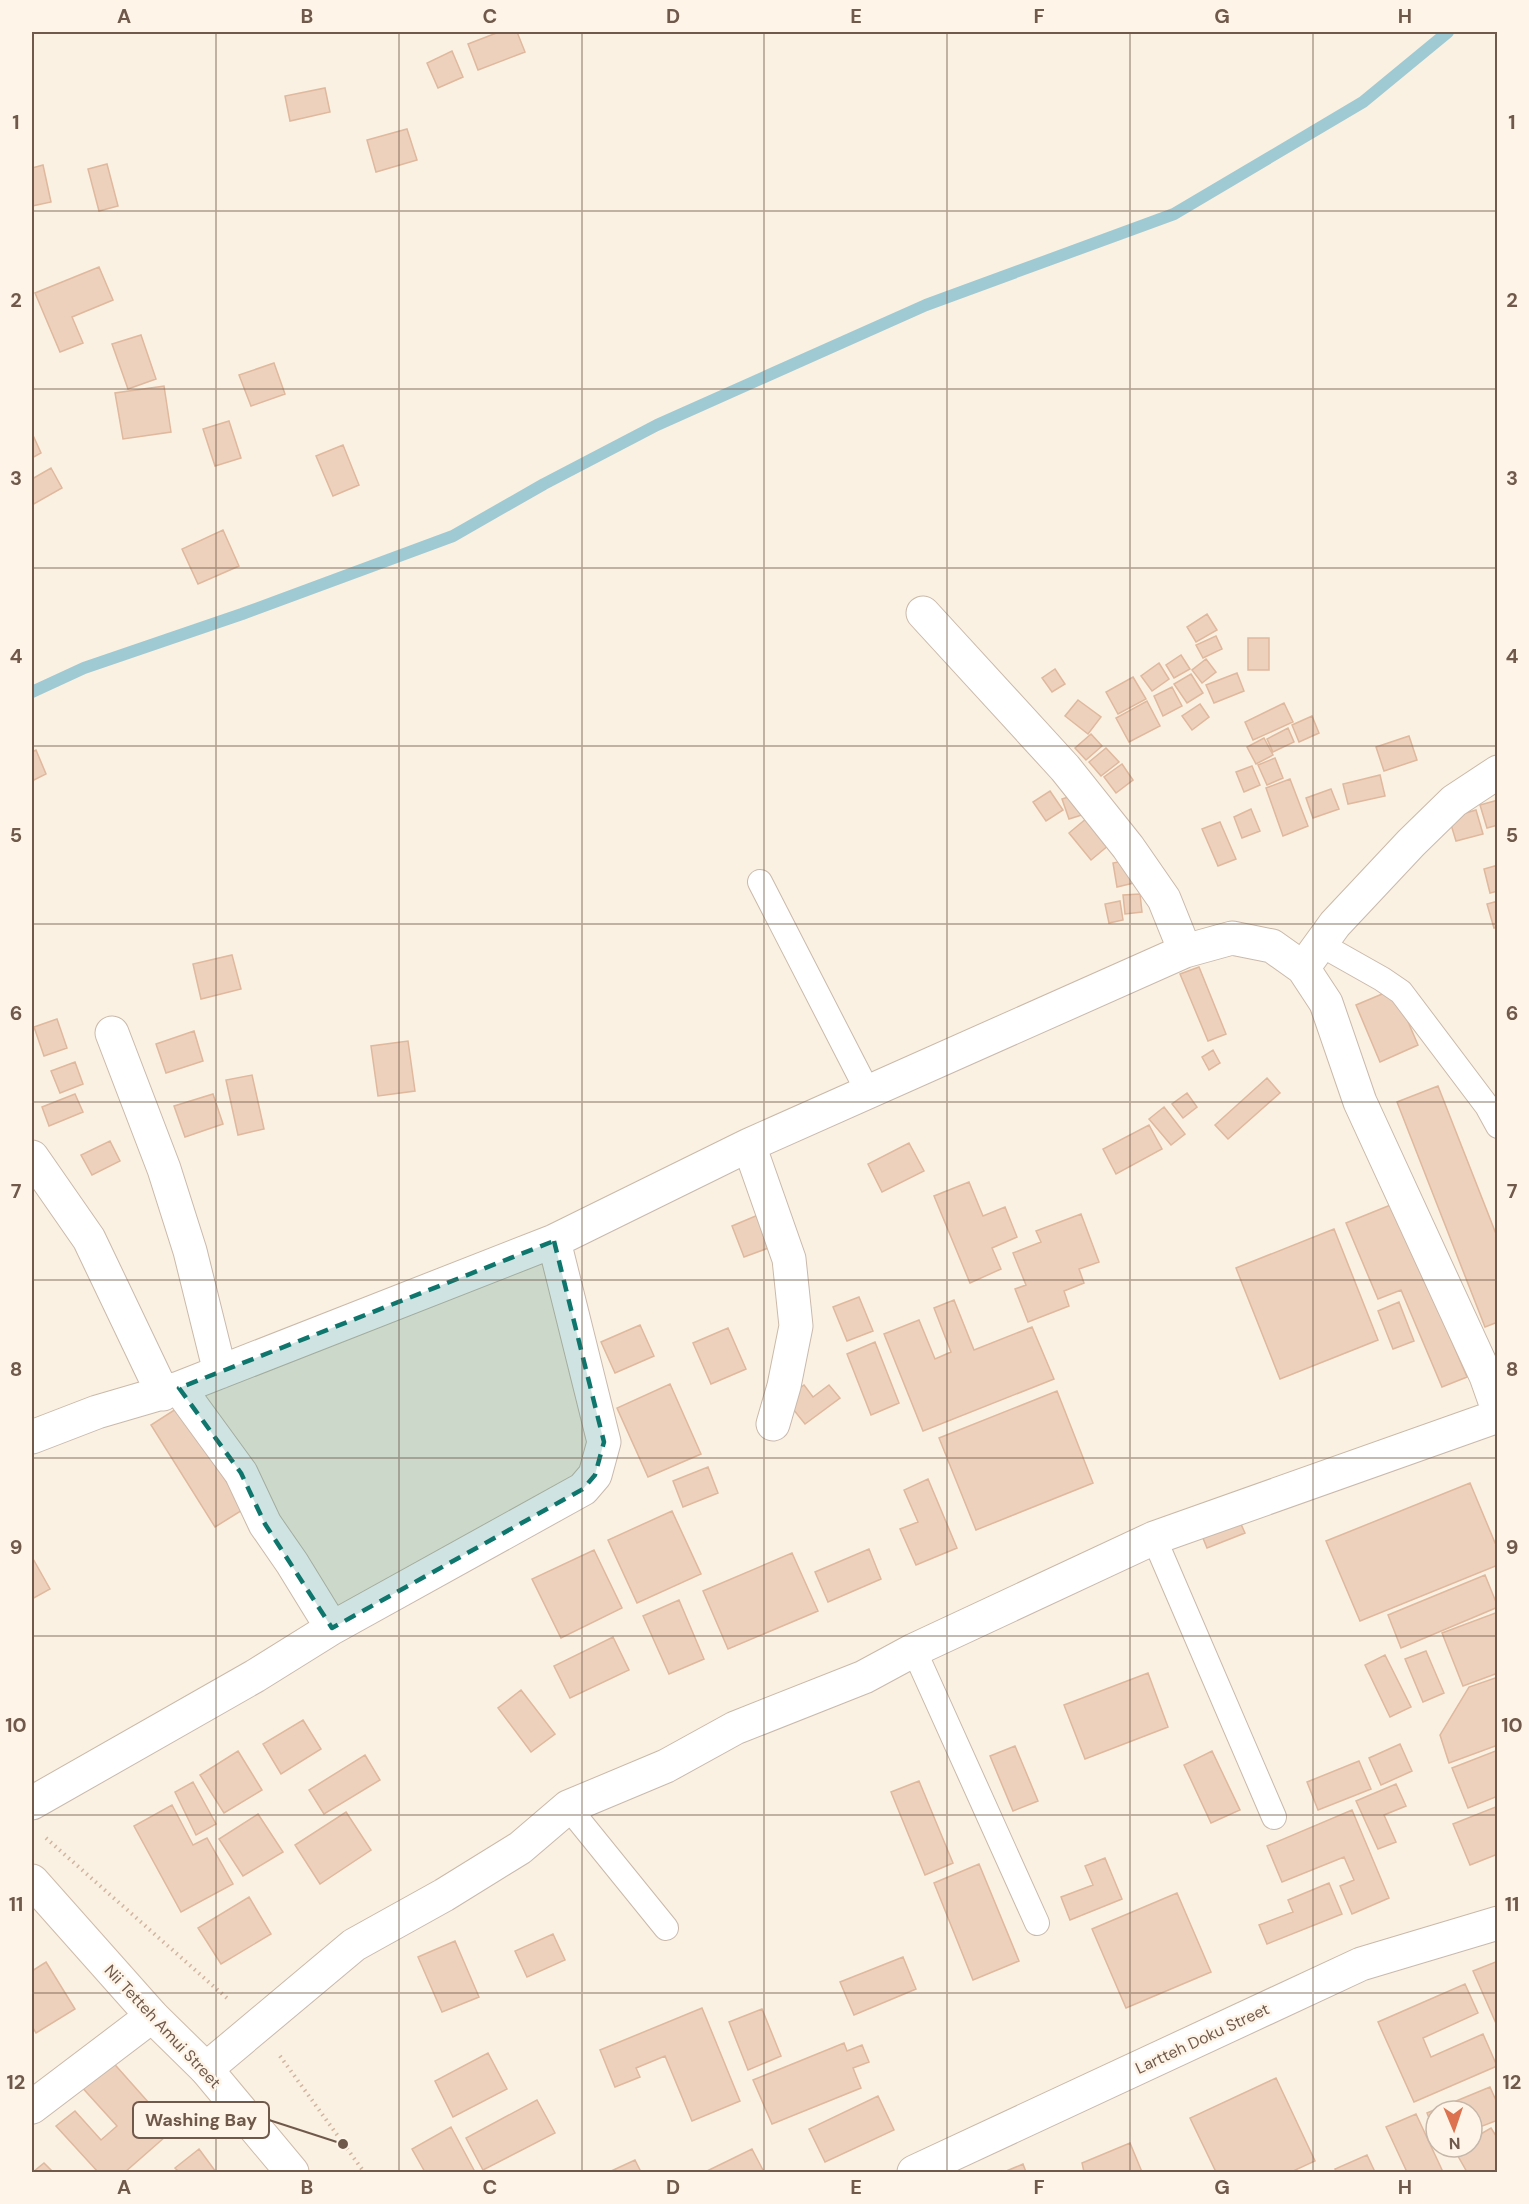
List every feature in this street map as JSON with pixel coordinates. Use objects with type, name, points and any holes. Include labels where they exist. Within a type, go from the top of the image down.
[{"type":"street","points":[[923,613],[1065,768],[1128,848],[1164,898],[1185,951]]},
{"type":"street","points":[[1312,956],[1335,924],[1411,843],[1454,801],[1497,772]]},
{"type":"street","points":[[32,1437],[97,1412],[171,1391],[554,1241],[749,1145],[1185,951],[1232,938],[1312,956]]},
{"type":"street","points":[[1312,956],[1360,1102],[1486,1376],[1497,1410]]},
{"type":"street","points":[[112,1033],[164,1169],[190,1251],[220,1372]]},
{"type":"street","points":[[749,1145],[789,1259],[796,1326],[784,1386],[772,1424]]},
{"type":"street","points":[[32,1157],[89,1239],[171,1391],[241,1473],[265,1524],[332,1628]]},
{"type":"street","points":[[36,1818],[332,1628],[584,1489],[594,1474],[604,1442],[554,1241]]},
{"type":"street","points":[[206,2069],[354,1945],[520,1848],[568,1807],[666,1766],[735,1728],[864,1677],[914,1650],[1155,1538],[1497,1416]]},
{"type":"street","name":"Nii Tetteh Amui Street","points":[[32,1881],[152,2016],[206,2069],[292,2172]]},
{"type":"street","name":"Lartteh Doku Street","points":[[914,2172],[1361,1964],[1497,1923]]},
{"type":"street","points":[[32,2107],[152,2016]]},
{"type":"lane","points":[[760,882],[868,1092]]},
{"type":"lane","points":[[1312,956],[1382,979],[1401,992],[1487,1106],[1497,1126]]},
{"type":"lane","points":[[1155,1538],[1274,1817]]},
{"type":"lane","points":[[914,1650],[1036,1923]]},
{"type":"lane","points":[[568,1807],[666,1928]]},
{"type":"path","points":[[36,1818],[257,2024],[364,2172]]},
{"type":"highlighted area","points":[[554,1241],[604,1442],[595,1475],[583,1489],[332,1628],[265,1524],[241,1473],[179,1388]]},
{"type":"building","points":[[499,32],[517,32],[525,52],[478,70],[468,44]]},
{"type":"building","points":[[452,51],[463,77],[438,88],[427,63]]},
{"type":"building","points":[[325,88],[330,112],[290,121],[285,96]]},
{"type":"building","points":[[407,129],[417,160],[376,172],[367,140]]},
{"type":"building","points":[[107,164],[118,206],[99,211],[88,169]]},
{"type":"building","points":[[43,165],[51,202],[32,206],[32,168]]},
{"type":"building","points":[[99,267],[113,300],[72,317],[83,343],[60,352],[35,293]]},
{"type":"building","points":[[141,335],[156,379],[128,389],[112,344]]},
{"type":"building","points":[[274,363],[285,394],[251,406],[239,375]]},
{"type":"building","points":[[164,386],[171,432],[123,439],[115,393]]},
{"type":"building","points":[[229,421],[241,458],[215,466],[203,429]]},
{"type":"building","points":[[32,433],[41,453],[32,458]]},
{"type":"building","points":[[343,445],[359,485],[333,496],[316,456]]},
{"type":"building","points":[[51,468],[62,488],[32,505],[32,479]]},
{"type":"building","points":[[223,530],[239,566],[198,584],[182,549]]},
{"type":"building","points":[[1207,614],[1217,630],[1196,642],[1187,627]]},
{"type":"building","points":[[1216,636],[1222,649],[1203,658],[1196,645]]},
{"type":"building","points":[[1248,638],[1269,638],[1269,670],[1248,670]]},
{"type":"building","points":[[1181,655],[1190,669],[1174,678],[1166,665]]},
{"type":"building","points":[[1206,659],[1216,672],[1202,683],[1192,670]]},
{"type":"building","points":[[1159,663],[1169,679],[1152,691],[1141,676]]},
{"type":"building","points":[[1055,669],[1065,684],[1052,692],[1042,678]]},
{"type":"building","points":[[1237,673],[1244,691],[1214,703],[1206,685]]},
{"type":"building","points":[[1191,674],[1203,693],[1187,703],[1174,684]]},
{"type":"building","points":[[1133,677],[1146,699],[1118,714],[1106,692]]},
{"type":"building","points":[[1172,687],[1182,706],[1163,716],[1154,696]]},
{"type":"building","points":[[1078,700],[1101,717],[1088,734],[1065,716]]},
{"type":"building","points":[[1147,701],[1160,726],[1129,742],[1116,718]]},
{"type":"building","points":[[1284,703],[1293,722],[1253,740],[1245,722]]},
{"type":"building","points":[[1200,704],[1209,717],[1192,730],[1182,716]]},
{"type":"building","points":[[1312,716],[1319,733],[1299,742],[1292,725]]},
{"type":"building","points":[[1288,728],[1294,742],[1273,752],[1267,739]]},
{"type":"building","points":[[1091,734],[1102,746],[1086,760],[1075,748]]},
{"type":"building","points":[[1409,736],[1417,760],[1384,771],[1376,747]]},
{"type":"building","points":[[1264,738],[1273,755],[1256,764],[1247,747]]},
{"type":"building","points":[[1106,748],[1119,762],[1101,776],[1089,762]]},
{"type":"building","points":[[36,750],[46,774],[32,781],[32,752]]},
{"type":"building","points":[[1275,758],[1283,778],[1267,785],[1258,765]]},
{"type":"building","points":[[1122,764],[1133,780],[1116,793],[1104,777]]},
{"type":"building","points":[[1252,766],[1260,785],[1244,792],[1236,772]]},
{"type":"building","points":[[1380,775],[1385,796],[1348,804],[1343,784]]},
{"type":"building","points":[[1290,779],[1308,826],[1283,836],[1266,788]]},
{"type":"building","points":[[1331,789],[1339,809],[1313,818],[1306,798]]},
{"type":"building","points":[[1050,791],[1063,810],[1046,821],[1033,802]]},
{"type":"building","points":[[1081,793],[1088,813],[1069,819],[1062,799]]},
{"type":"building","points":[[1498,800],[1498,825],[1487,828],[1480,805]]},
{"type":"building","points":[[1251,809],[1260,831],[1242,838],[1234,817]]},
{"type":"building","points":[[1476,810],[1483,834],[1456,841],[1449,818]]},
{"type":"building","points":[[1087,818],[1109,845],[1091,860],[1069,833]]},
{"type":"building","points":[[1220,822],[1236,859],[1218,866],[1202,829]]},
{"type":"building","points":[[1133,859],[1138,882],[1117,887],[1113,863]]},
{"type":"building","points":[[1498,865],[1498,891],[1490,893],[1484,869]]},
{"type":"building","points":[[1140,894],[1142,912],[1125,914],[1123,895]]},
{"type":"building","points":[[1120,901],[1123,920],[1109,923],[1105,904]]},
{"type":"building","points":[[1498,901],[1498,927],[1494,928],[1487,904]]},
{"type":"building","points":[[232,955],[241,989],[201,999],[193,964]]},
{"type":"building","points":[[1199,967],[1226,1034],[1208,1041],[1180,974]]},
{"type":"building","points":[[1394,989],[1418,1045],[1380,1062],[1356,1005]]},
{"type":"building","points":[[57,1019],[67,1048],[44,1056],[34,1027]]},
{"type":"building","points":[[194,1031],[203,1061],[166,1073],[156,1044]]},
{"type":"building","points":[[408,1041],[415,1091],[378,1096],[371,1046]]},
{"type":"building","points":[[1213,1050],[1220,1063],[1209,1070],[1202,1057]]},
{"type":"building","points":[[75,1062],[83,1084],[60,1093],[51,1071]]},
{"type":"building","points":[[252,1075],[264,1129],[238,1135],[226,1080]]},
{"type":"building","points":[[1267,1078],[1280,1093],[1228,1139],[1215,1125]]},
{"type":"building","points":[[1438,1086],[1498,1239],[1498,1322],[1485,1327],[1397,1102]]},
{"type":"building","points":[[1187,1093],[1197,1107],[1183,1118],[1172,1104]]},
{"type":"building","points":[[75,1094],[83,1112],[49,1126],[42,1107]]},
{"type":"building","points":[[213,1094],[223,1124],[185,1137],[174,1106]]},
{"type":"building","points":[[1164,1107],[1185,1134],[1171,1145],[1149,1119]]},
{"type":"building","points":[[1149,1125],[1162,1149],[1116,1174],[1103,1149]]},
{"type":"building","points":[[110,1141],[120,1161],[92,1175],[81,1155]]},
{"type":"building","points":[[909,1143],[924,1171],[882,1192],[868,1164]]},
{"type":"building","points":[[969,1182],[983,1216],[1005,1207],[1017,1237],[992,1248],[1001,1269],[970,1283],[934,1196]]},
{"type":"building","points":[[1393,1204],[1467,1377],[1442,1387],[1401,1290],[1378,1299],[1346,1223]]},
{"type":"building","points":[[1081,1214],[1099,1262],[1079,1269],[1084,1283],[1064,1291],[1069,1306],[1028,1322],[1015,1289],[1026,1285],[1013,1253],[1041,1242],[1036,1231]]},
{"type":"building","points":[[758,1215],[771,1247],[744,1257],[732,1226]]},
{"type":"building","points":[[1334,1229],[1378,1340],[1280,1379],[1236,1268]]},
{"type":"building","points":[[859,1297],[873,1331],[847,1341],[833,1307]]},
{"type":"building","points":[[954,1300],[974,1350],[1032,1327],[1054,1379],[923,1431],[884,1334],[919,1320],[935,1359],[951,1352],[934,1308]]},
{"type":"building","points":[[1399,1302],[1414,1341],[1393,1349],[1378,1311]]},
{"type":"building","points":[[640,1325],[654,1356],[615,1373],[601,1342]]},
{"type":"building","points":[[728,1328],[746,1369],[711,1384],[693,1343]]},
{"type":"building","points":[[875,1342],[899,1403],[871,1415],[847,1354]]},
{"type":"building","points":[[670,1384],[701,1454],[648,1477],[617,1408]]},
{"type":"building","points":[[804,1385],[813,1397],[829,1385],[840,1398],[805,1424],[785,1399]]},
{"type":"building","points":[[1057,1391],[1093,1483],[976,1530],[939,1438]]},
{"type":"building","points":[[179,1407],[244,1509],[215,1527],[151,1425]]},
{"type":"building","points":[[708,1467],[718,1493],[683,1507],[673,1481]]},
{"type":"building","points":[[928,1479],[957,1548],[916,1565],[900,1529],[918,1522],[904,1490]]},
{"type":"building","points":[[1470,1483],[1498,1550],[1498,1565],[1360,1621],[1326,1541]]},
{"type":"building","points":[[672,1511],[701,1574],[637,1603],[608,1540]]},
{"type":"building","points":[[1235,1511],[1245,1533],[1207,1548],[1198,1526]]},
{"type":"building","points":[[869,1549],[881,1579],[828,1602],[815,1572]]},
{"type":"building","points":[[594,1550],[622,1608],[561,1638],[532,1579]]},
{"type":"building","points":[[792,1553],[818,1611],[728,1649],[703,1591]]},
{"type":"building","points":[[32,1557],[50,1589],[32,1599]]},
{"type":"building","points":[[1485,1575],[1498,1607],[1401,1648],[1388,1615]]},
{"type":"building","points":[[679,1600],[704,1659],[669,1674],[643,1616]]},
{"type":"building","points":[[1498,1612],[1498,1673],[1463,1686],[1442,1633]]},
{"type":"building","points":[[613,1637],[629,1670],[570,1698],[554,1666]]},
{"type":"building","points":[[1426,1651],[1444,1693],[1423,1702],[1405,1659]]},
{"type":"building","points":[[1385,1655],[1411,1707],[1390,1717],[1365,1665]]},
{"type":"building","points":[[1148,1673],[1168,1727],[1085,1759],[1064,1705]]},
{"type":"building","points":[[1498,1677],[1498,1745],[1449,1763],[1440,1735],[1469,1687]]},
{"type":"building","points":[[521,1690],[555,1734],[531,1752],[498,1708]]},
{"type":"building","points":[[303,1720],[321,1749],[281,1774],[263,1744]]},
{"type":"building","points":[[1400,1744],[1412,1771],[1381,1785],[1369,1758]]},
{"type":"building","points":[[1015,1746],[1038,1801],[1013,1811],[990,1756]]},
{"type":"building","points":[[1498,1750],[1498,1796],[1468,1808],[1452,1768]]},
{"type":"building","points":[[238,1751],[262,1790],[224,1813],[200,1775]]},
{"type":"building","points":[[1212,1751],[1240,1810],[1211,1823],[1184,1765]]},
{"type":"building","points":[[365,1755],[380,1780],[324,1814],[309,1790]]},
{"type":"building","points":[[1359,1761],[1371,1789],[1318,1810],[1307,1782]]},
{"type":"building","points":[[919,1781],[953,1863],[925,1875],[891,1792]]},
{"type":"building","points":[[193,1782],[216,1824],[196,1835],[175,1792]]},
{"type":"building","points":[[1396,1784],[1406,1806],[1384,1815],[1396,1842],[1378,1849],[1356,1801]]},
{"type":"building","points":[[172,1805],[193,1845],[207,1838],[233,1884],[181,1912],[134,1826]]},
{"type":"building","points":[[1498,1806],[1498,1854],[1470,1865],[1453,1824]]},
{"type":"building","points":[[1352,1810],[1389,1898],[1352,1914],[1340,1886],[1354,1880],[1344,1857],[1282,1882],[1267,1846]]},
{"type":"building","points":[[346,1812],[371,1850],[320,1884],[295,1845]]},
{"type":"building","points":[[258,1814],[283,1852],[243,1876],[219,1839]]},
{"type":"building","points":[[1105,1858],[1122,1899],[1070,1920],[1061,1897],[1093,1885],[1085,1866]]},
{"type":"building","points":[[979,1864],[1019,1961],[973,1980],[934,1883]]},
{"type":"building","points":[[1329,1883],[1342,1914],[1267,1944],[1259,1925],[1293,1912],[1288,1900]]},
{"type":"building","points":[[1177,1893],[1211,1972],[1126,2008],[1092,1929]]},
{"type":"building","points":[[249,1897],[271,1934],[221,1964],[198,1928]]},
{"type":"building","points":[[553,1934],[565,1960],[527,1977],[515,1951]]},
{"type":"building","points":[[455,1941],[479,1997],[442,2012],[418,1957]]},
{"type":"building","points":[[903,1957],[916,1989],[854,2015],[840,1982]]},
{"type":"building","points":[[1498,1961],[1498,2028],[1473,1971]]},
{"type":"building","points":[[46,1962],[75,2009],[36,2033],[32,2026],[32,1971]]},
{"type":"building","points":[[1465,1984],[1478,2013],[1423,2038],[1431,2057],[1483,2034],[1497,2066],[1414,2102],[1378,2022]]},
{"type":"building","points":[[702,2008],[740,2101],[692,2121],[665,2056],[636,2068],[640,2077],[615,2087],[600,2050]]},
{"type":"building","points":[[762,2009],[781,2056],[748,2070],[729,2022]]},
{"type":"building","points":[[844,2043],[847,2051],[862,2045],[869,2062],[853,2068],[861,2088],[772,2124],[753,2080]]},
{"type":"building","points":[[488,2053],[507,2089],[453,2117],[435,2081]]},
{"type":"building","points":[[109,2058],[173,2130],[125,2172],[98,2172],[56,2126],[75,2111],[101,2140],[117,2126],[79,2084]]},
{"type":"building","points":[[1276,2078],[1315,2161],[1291,2172],[1216,2172],[1190,2118]]},
{"type":"building","points":[[1490,2087],[1498,2105],[1498,2120],[1484,2125],[1484,2099],[1461,2099]]},
{"type":"building","points":[[878,2096],[894,2130],[825,2162],[809,2129]]},
{"type":"building","points":[[537,2100],[555,2133],[483,2170],[466,2138]]},
{"type":"building","points":[[1416,2114],[1424,2131],[1424,2159],[1437,2159],[1443,2172],[1407,2172],[1386,2127]]},
{"type":"building","points":[[451,2127],[475,2172],[425,2172],[412,2149]]},
{"type":"building","points":[[1491,2128],[1498,2139],[1498,2172],[1467,2172],[1460,2159],[1484,2159],[1484,2132]]},
{"type":"building","points":[[1130,2143],[1142,2172],[1084,2172],[1082,2163]]},
{"type":"building","points":[[199,2149],[216,2172],[179,2172],[175,2168]]},
{"type":"building","points":[[752,2149],[764,2172],[705,2172]]},
{"type":"building","points":[[1367,2155],[1375,2172],[1337,2172],[1335,2169]]},
{"type":"building","points":[[635,2160],[641,2172],[609,2172]]},
{"type":"building","points":[[44,2163],[53,2172],[33,2172]]},
{"type":"building","points":[[1023,2164],[1026,2172],[1004,2172]]},
{"type":"waterway","points":[[32,692],[84,668],[242,614],[453,536],[544,484],[657,425],[926,305],[1174,214],[1363,102],[1448,32]]},
{"type":"place","name":"Washing Bay","points":[[343,2144]]}]
